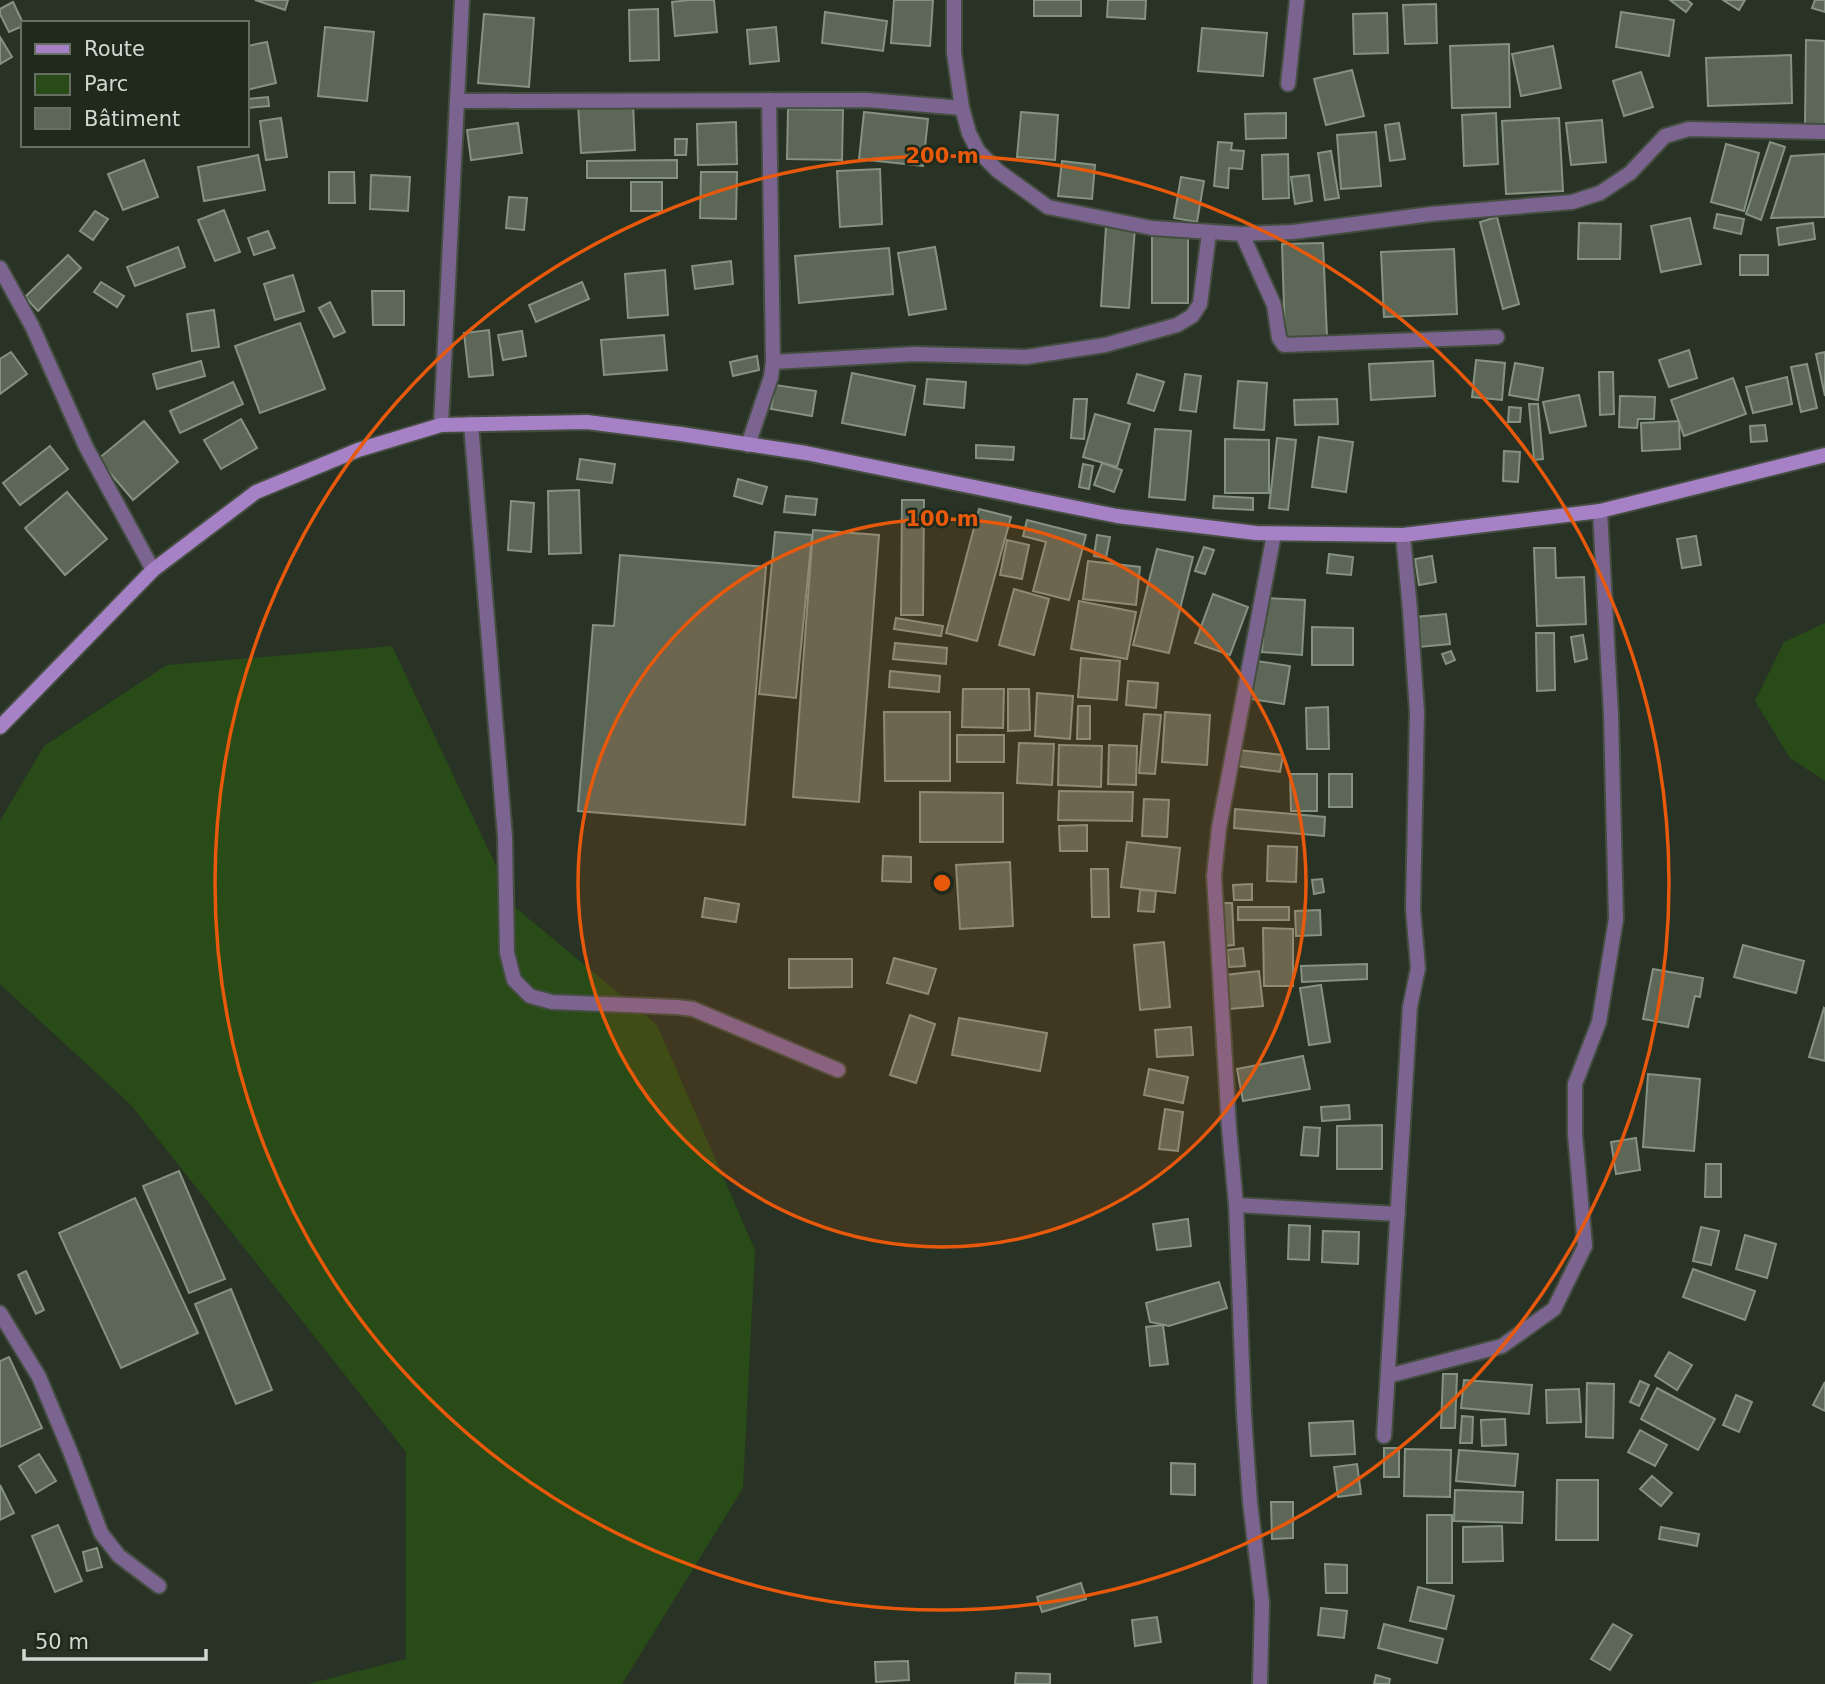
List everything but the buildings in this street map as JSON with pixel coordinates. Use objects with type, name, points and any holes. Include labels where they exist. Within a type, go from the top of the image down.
[{"type":"main road","points":[[0,727],[153,569],[256,492],[358,450],[440,425],[587,422],[806,453],[1116,516],[1274,534],[1402,535],[1600,510],[1825,454]]},
{"type":"street","points":[[440,425],[462,0]]},
{"type":"street","points":[[954,0],[954,52],[962,108],[969,133],[978,151],[998,170],[1048,207],[1152,228],[1242,234],[1293,232],[1431,214],[1572,202],[1600,193],[1630,173],[1665,136],[1689,129],[1825,132]]},
{"type":"street","points":[[1288,84],[1297,0]]},
{"type":"street","points":[[457,100],[867,100],[962,108]]},
{"type":"street","points":[[748,444],[769,386],[772,362],[769,100]]},
{"type":"street","points":[[772,362],[915,354],[1026,357],[1105,345],[1177,325],[1192,316],[1200,304],[1209,233]]},
{"type":"street","points":[[1242,234],[1274,304],[1279,338],[1284,345],[1497,337]]},
{"type":"street","points":[[0,268],[32,326],[86,447],[153,569]]},
{"type":"street","points":[[471,424],[505,837],[507,953],[514,980],[530,996],[552,1002],[693,1009],[838,1070]]},
{"type":"street","points":[[1388,1376],[1502,1346],[1554,1308],[1585,1246],[1575,1135],[1575,1084],[1599,1022],[1616,919],[1611,715],[1600,510]]},
{"type":"street","points":[[1261,1684],[1262,1603],[1250,1502],[1244,1415],[1236,1205],[1214,876],[1222,815],[1274,534]]},
{"type":"street","points":[[1384,1436],[1410,1007],[1418,968],[1413,909],[1417,712],[1402,535]]},
{"type":"street","points":[[1236,1205],[1398,1214]]},
{"type":"street","points":[[0,1313],[38,1377],[101,1533],[119,1556],[159,1586]]},
{"type":"green space","points":[[1825,623],[1825,781],[1790,758],[1755,701],[1784,642]]},
{"type":"green space","points":[[392,646],[516,908],[657,1025],[755,1250],[743,1488],[622,1684],[308,1684],[406,1659],[406,1452],[131,1105],[0,984],[0,821],[44,746],[167,665]]}]
